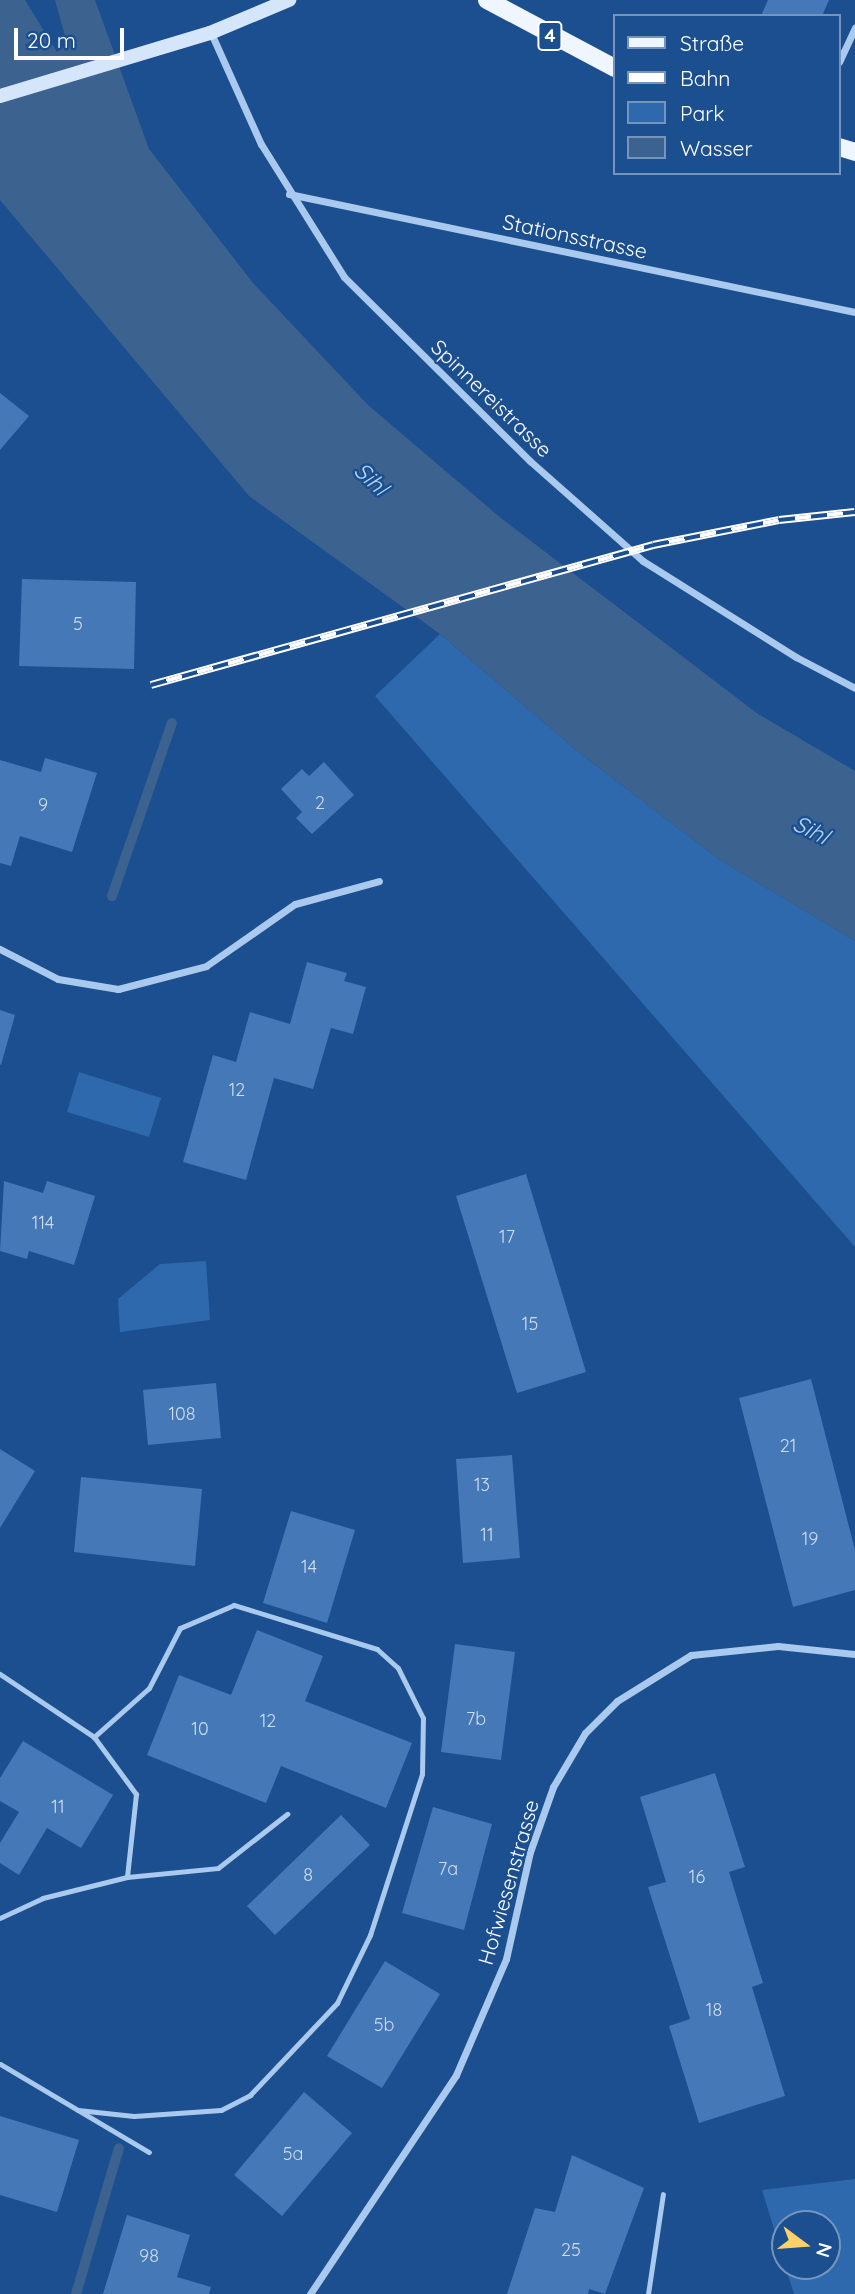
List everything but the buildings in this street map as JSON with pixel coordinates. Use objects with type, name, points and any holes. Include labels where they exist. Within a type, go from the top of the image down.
[{"type":"main road","points":[[0,96],[210,33],[289,0]]},
{"type":"main road","name":"4","points":[[487,0],[614,67]]},
{"type":"street","points":[[841,58],[855,29]]},
{"type":"street","name":"Spinnereistrasse","points":[[210,33],[289,194],[344,277],[530,461],[643,561],[796,657],[855,688]]},
{"type":"street","name":"Stationsstrasse","points":[[289,194],[855,312]]},
{"type":"street","points":[[0,949],[58,979],[118,989],[205,966],[295,904],[379,881]]},
{"type":"street","name":"Hofwiesenstrasse","points":[[310,2294],[461,2064],[506,1959],[530,1852],[553,1787],[585,1733],[617,1701],[691,1655],[778,1646],[855,1654]]},
{"type":"lane","points":[[78,2110],[134,2116],[222,2110],[250,2095],[337,2003],[370,1936],[422,1774],[423,1718],[398,1668],[377,1649],[234,1605],[180,1628],[149,1688],[94,1737]]},
{"type":"lane","points":[[0,1674],[94,1737],[136,1794],[127,1877]]},
{"type":"lane","points":[[0,1918],[43,1898],[127,1877],[218,1868],[287,1814]]},
{"type":"lane","points":[[0,2063],[149,2152]]},
{"type":"lane","points":[[648,2294],[663,2194]]},
{"type":"green space","points":[[440,634],[581,754],[720,860],[855,941],[855,1247],[375,696]]},
{"type":"green space","points":[[79,1072],[161,1098],[149,1137],[67,1112]]},
{"type":"green space","points":[[206,1261],[210,1320],[120,1332],[118,1299],[160,1264]]},
{"type":"green space","points":[[855,2179],[855,2294],[794,2294],[790,2280],[841,2280],[841,2210],[771,2210],[771,2219],[762,2190]]},
{"type":"water","name":"Sihl","points":[[0,0],[25,0],[57,52],[67,43],[55,0],[95,0],[149,149],[253,283],[368,405],[502,519],[758,714],[855,771],[855,941],[720,860],[581,754],[440,634],[249,496],[0,200]]},
{"type":"waterway","points":[[112,896],[172,723]]},
{"type":"waterway","points":[[76,2294],[119,2148]]},
{"type":"railway","points":[[151,685],[653,545],[779,520],[855,512]]}]
